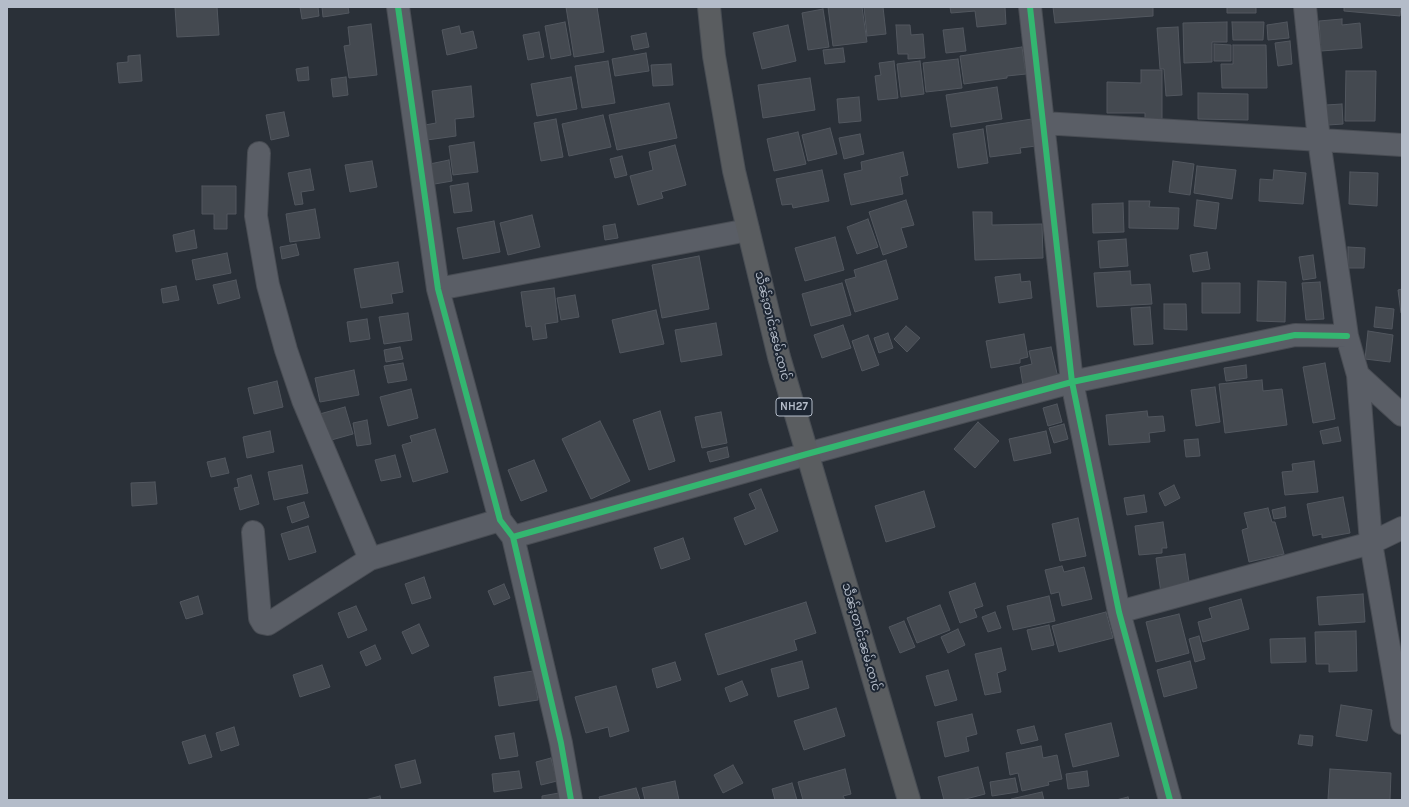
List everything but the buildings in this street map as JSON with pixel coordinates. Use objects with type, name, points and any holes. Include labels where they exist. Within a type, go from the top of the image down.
[{"type":"highway","name":"သဵၼ်ႈတၢင်းၼမ်ႉၸၢင်","points":[[709,7],[716,72],[734,171],[779,357],[909,800]]},
{"type":"street","points":[[398,7],[438,289],[500,520],[513,538],[560,743],[570,800]]},
{"type":"street","points":[[1030,7],[1072,382],[1119,612],[1170,800]]},
{"type":"street","points":[[1305,7],[1319,140],[1347,336],[1358,375],[1372,543],[1402,724]]},
{"type":"street","points":[[1043,123],[1402,145]]},
{"type":"street","points":[[260,153],[256,216],[268,285],[286,350],[303,400],[370,559]]},
{"type":"street","points":[[438,289],[748,230]]},
{"type":"street","points":[[513,538],[807,454],[1072,382],[1295,335],[1347,336]]},
{"type":"street","points":[[1358,375],[1402,415]]},
{"type":"street","points":[[253,532],[260,618],[263,623],[268,624],[370,559],[500,520]]},
{"type":"street","points":[[1119,612],[1372,543],[1402,528]]},
{"type":"cycle path","points":[[398,7],[438,289],[500,520],[513,537],[561,743],[571,800]]},
{"type":"cycle path","points":[[1030,7],[1072,382],[1119,612],[1170,800]]},
{"type":"cycle path","points":[[513,537],[807,454],[1072,382],[1295,335],[1347,336]]}]
